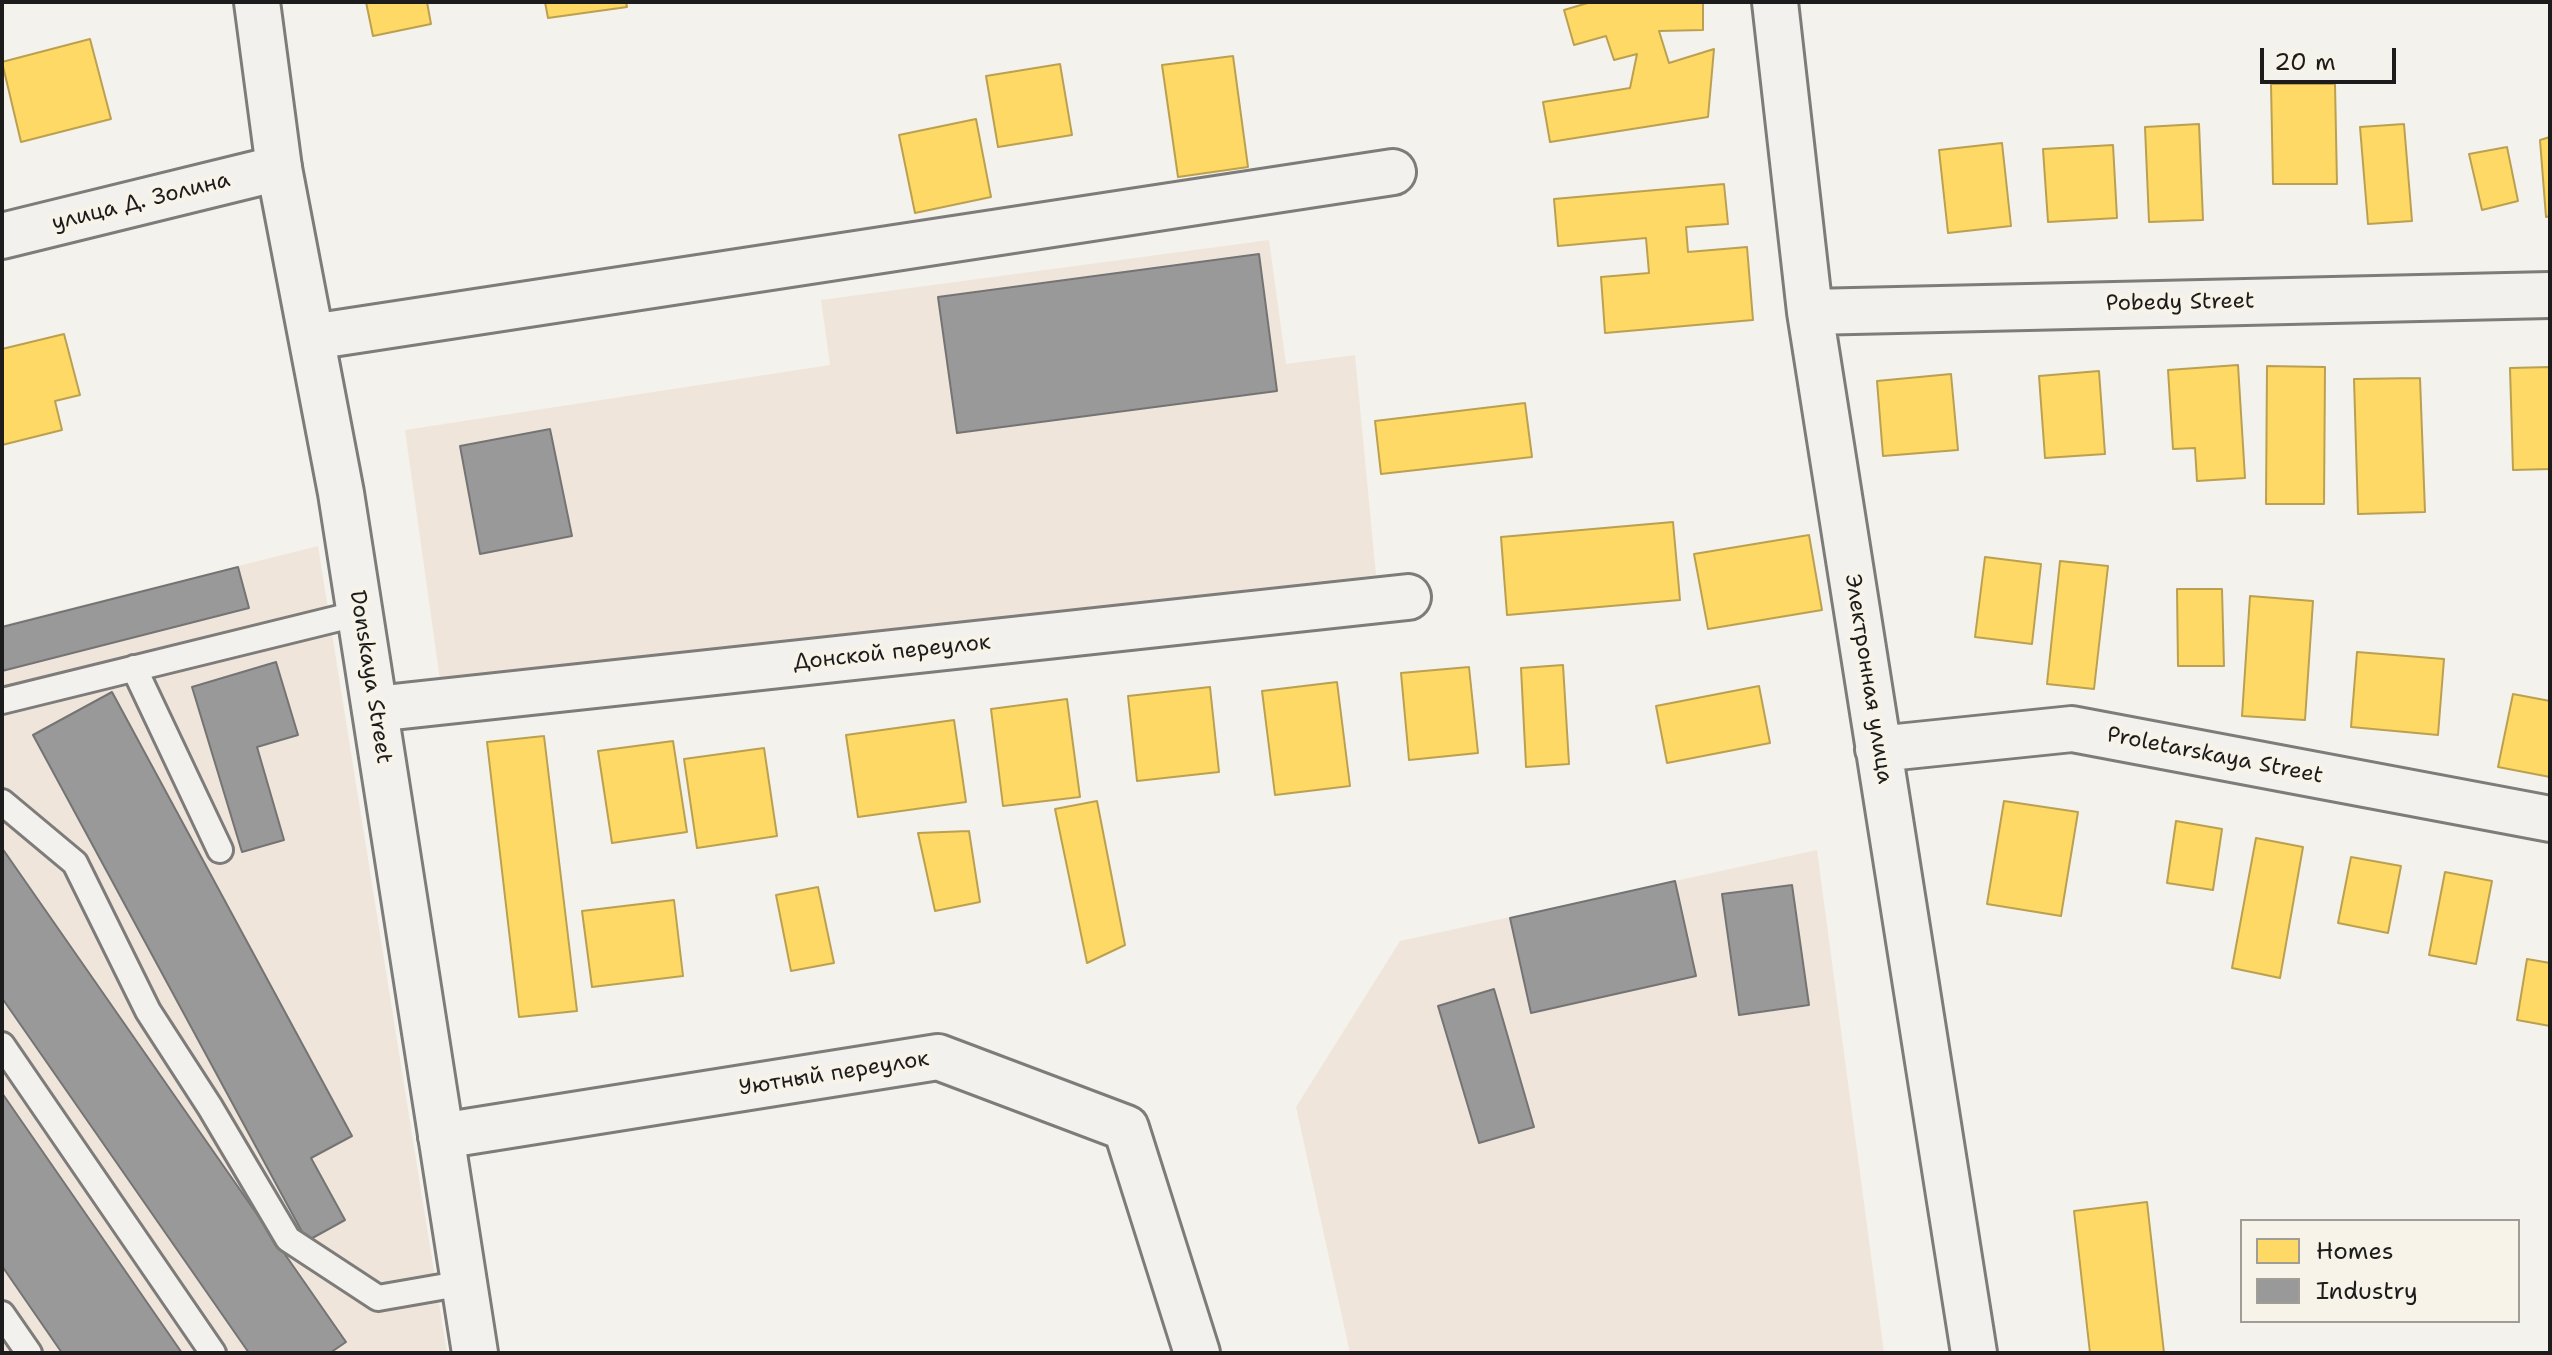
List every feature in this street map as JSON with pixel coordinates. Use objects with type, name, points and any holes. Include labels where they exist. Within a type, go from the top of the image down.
[{"type":"street","name":"Donskaya Street","points":[[257,2],[279,168],[360,613],[475,1353]]},
{"type":"street","name":"Электронная улица","points":[[1775,2],[1810,312],[1974,1353]]},
{"type":"street","name":"улица Д. Золина","points":[[2,236],[279,168]]},
{"type":"street","points":[[312,337],[1393,172]]},
{"type":"street","name":"Pobedy Street","points":[[1810,312],[2550,295]]},
{"type":"street","name":"Донской переулок","points":[[375,709],[1408,597]]},
{"type":"street","name":"Proletarskaya Street","points":[[1878,749],[2072,729],[2550,819]]},
{"type":"street","name":"Уютный переулок","points":[[441,1136],[938,1057],[1126,1128],[1197,1353]]},
{"type":"lane","points":[[2,701],[360,613]]},
{"type":"lane","points":[[134,668],[220,850]]},
{"type":"lane","points":[[2,802],[75,863],[148,1011],[210,1107],[288,1239],[378,1298],[464,1283]]},
{"type":"lane","points":[[2,1045],[213,1353]]},
{"type":"lane","points":[[2,1314],[29,1353]]},
{"type":"shaded area","points":[[1269,240],[1286,364],[1355,355],[1376,575],[440,680],[405,430],[830,365],[821,300]]},
{"type":"shaded area","points":[[318,546],[447,1353],[2,1353],[2,625]]},
{"type":"shaded area","points":[[1817,850],[1884,1353],[1350,1353],[1296,1107],[1400,941]]},
{"type":"building: Homes","points":[[366,2],[427,2],[431,24],[373,36]]},
{"type":"building: Homes","points":[[545,2],[626,2],[627,7],[548,18]]},
{"type":"building: Homes","points":[[1591,2],[1703,2],[1703,30],[1659,31],[1669,63],[1714,49],[1708,117],[1550,142],[1543,102],[1630,88],[1637,54],[1614,60],[1606,36],[1574,45],[1564,10]]},
{"type":"building: Homes","points":[[90,39],[111,119],[21,142],[2,62]]},
{"type":"building: Homes","points":[[1233,56],[1248,167],[1178,177],[1162,65]]},
{"type":"building: Homes","points":[[1060,64],[1072,135],[998,147],[986,76]]},
{"type":"building: Homes","points":[[2271,84],[2335,84],[2337,184],[2273,184]]},
{"type":"building: Homes","points":[[976,119],[991,197],[915,213],[899,135]]},
{"type":"building: Homes","points":[[2199,124],[2203,220],[2149,222],[2145,127]]},
{"type":"building: Homes","points":[[2404,124],[2412,221],[2368,224],[2360,127]]},
{"type":"building: Homes","points":[[2550,137],[2550,216],[2546,217],[2540,140]]},
{"type":"building: Homes","points":[[2002,143],[2011,226],[1948,233],[1939,150]]},
{"type":"building: Homes","points":[[2113,145],[2117,218],[2048,222],[2043,149]]},
{"type":"building: Homes","points":[[2507,147],[2518,201],[2482,210],[2469,154]]},
{"type":"building: Homes","points":[[1724,184],[1728,224],[1686,227],[1688,252],[1747,247],[1753,320],[1605,333],[1601,277],[1649,273],[1646,238],[1558,246],[1554,199]]},
{"type":"building: Homes","points":[[64,334],[80,395],[55,401],[62,430],[2,445],[2,349]]},
{"type":"building: Homes","points":[[2238,365],[2245,478],[2197,481],[2195,448],[2173,449],[2168,370]]},
{"type":"building: Homes","points":[[2267,366],[2325,367],[2324,504],[2266,504]]},
{"type":"building: Homes","points":[[2550,367],[2550,469],[2513,470],[2510,368]]},
{"type":"building: Homes","points":[[2099,371],[2105,454],[2045,458],[2039,376]]},
{"type":"building: Homes","points":[[1951,374],[1958,450],[1883,456],[1877,381]]},
{"type":"building: Homes","points":[[2420,378],[2425,512],[2358,514],[2354,379]]},
{"type":"building: Homes","points":[[1525,403],[1532,457],[1381,474],[1375,421]]},
{"type":"building: Homes","points":[[1673,522],[1680,600],[1507,615],[1501,537]]},
{"type":"building: Homes","points":[[1809,535],[1822,610],[1708,629],[1694,554]]},
{"type":"building: Homes","points":[[1985,557],[2041,564],[2032,644],[1975,637]]},
{"type":"building: Homes","points":[[2060,561],[2108,566],[2094,689],[2047,684]]},
{"type":"building: Homes","points":[[2177,589],[2222,589],[2224,666],[2178,666]]},
{"type":"building: Homes","points":[[2250,596],[2313,601],[2305,720],[2242,716]]},
{"type":"building: Homes","points":[[2357,652],[2444,659],[2438,735],[2351,727]]},
{"type":"building: Homes","points":[[1563,665],[1569,764],[1526,767],[1521,668]]},
{"type":"building: Homes","points":[[1469,667],[1478,753],[1409,760],[1401,673]]},
{"type":"building: Homes","points":[[1337,682],[1350,786],[1275,795],[1262,691]]},
{"type":"building: Homes","points":[[1759,686],[1770,743],[1667,763],[1656,706]]},
{"type":"building: Homes","points":[[1210,687],[1219,772],[1137,781],[1128,696]]},
{"type":"building: Homes","points":[[2513,694],[2550,701],[2550,777],[2498,767]]},
{"type":"building: Homes","points":[[1067,699],[1080,797],[1003,806],[991,709]]},
{"type":"building: Homes","points":[[954,720],[966,802],[858,817],[846,735]]},
{"type":"building: Homes","points":[[544,736],[577,1011],[519,1017],[487,742]]},
{"type":"building: Homes","points":[[673,741],[687,832],[612,843],[598,751]]},
{"type":"building: Homes","points":[[764,748],[777,836],[697,848],[684,759]]},
{"type":"building: Homes","points":[[1097,801],[1125,945],[1087,963],[1055,809]]},
{"type":"building: Homes","points":[[2004,801],[2078,812],[2061,916],[1987,904]]},
{"type":"building: Homes","points":[[2176,821],[2222,829],[2213,890],[2167,883]]},
{"type":"building: Homes","points":[[969,831],[980,902],[935,911],[918,833]]},
{"type":"building: Homes","points":[[2256,838],[2303,847],[2280,978],[2232,968]]},
{"type":"building: Homes","points":[[2351,857],[2401,866],[2388,933],[2338,923]]},
{"type":"building: Homes","points":[[2445,872],[2492,881],[2476,964],[2429,955]]},
{"type":"building: Homes","points":[[818,887],[834,963],[791,971],[776,895]]},
{"type":"building: Homes","points":[[674,900],[683,976],[592,987],[582,911]]},
{"type":"building: Homes","points":[[2527,959],[2550,963],[2550,1026],[2517,1020]]},
{"type":"building: Homes","points":[[2147,1202],[2164,1353],[2090,1353],[2074,1211]]},
{"type":"building: Industry","points":[[1259,254],[1277,391],[957,433],[938,297]]},
{"type":"building: Industry","points":[[550,429],[572,536],[480,554],[460,446]]},
{"type":"building: Industry","points":[[238,567],[249,608],[2,671],[2,627]]},
{"type":"building: Industry","points":[[276,662],[298,735],[257,747],[284,840],[242,852],[192,687]]},
{"type":"building: Industry","points":[[112,692],[352,1136],[311,1158],[345,1220],[307,1241],[33,735]]},
{"type":"building: Industry","points":[[2,848],[346,1342],[330,1353],[249,1353],[2,998]]},
{"type":"building: Industry","points":[[1675,881],[1696,976],[1531,1013],[1510,918]]},
{"type":"building: Industry","points":[[1792,885],[1809,1005],[1739,1015],[1722,894]]},
{"type":"building: Industry","points":[[1494,989],[1534,1127],[1479,1143],[1438,1006]]},
{"type":"building: Industry","points":[[2,1093],[182,1353],[62,1353],[2,1266]]}]
